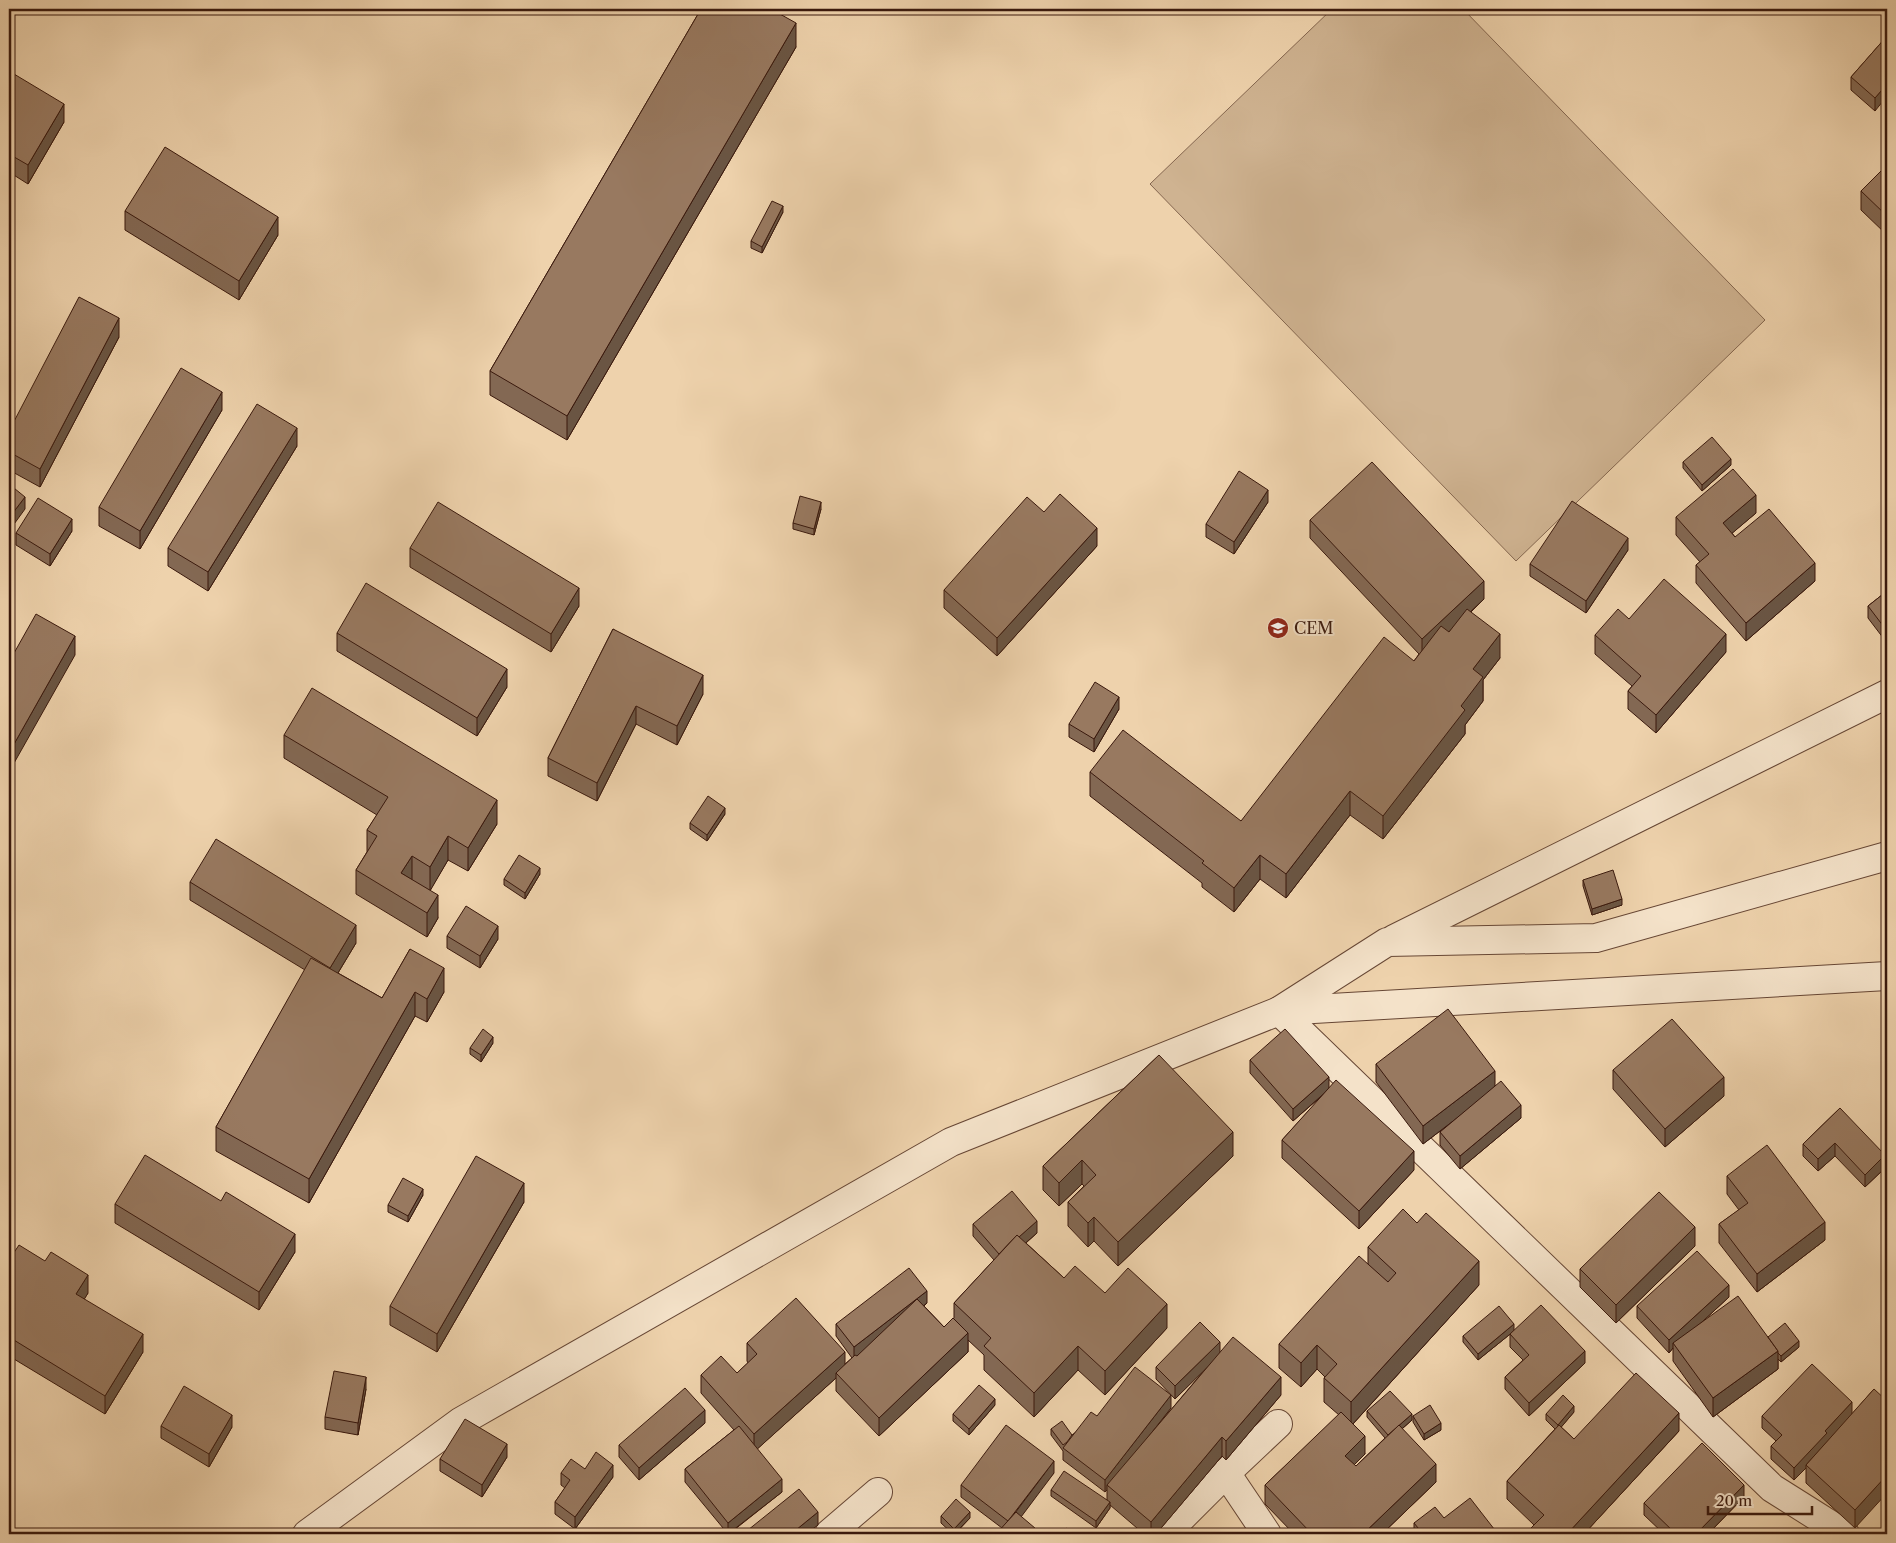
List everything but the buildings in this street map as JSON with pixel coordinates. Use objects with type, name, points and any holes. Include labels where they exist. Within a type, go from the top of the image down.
[{"type":"street","points":[[307,1534],[460,1422],[951,1142],[1279,1011],[1387,942],[1887,694]]},
{"type":"street","points":[[1387,942],[1596,938],[1887,856]]},
{"type":"street","points":[[1279,1011],[1887,976]]},
{"type":"street","points":[[1279,1011],[1772,1488],[1845,1534]]},
{"type":"street","points":[[1165,1534],[1278,1424]]},
{"type":"street","points":[[1226,1473],[1267,1534]]},
{"type":"street","points":[[829,1534],[878,1492]]},
{"type":"shaded area","points":[[1332,9],[1463,9],[1765,320],[1516,561],[1150,184]]},
{"type":"place","name":"CEM","points":[[1278,628]]}]
